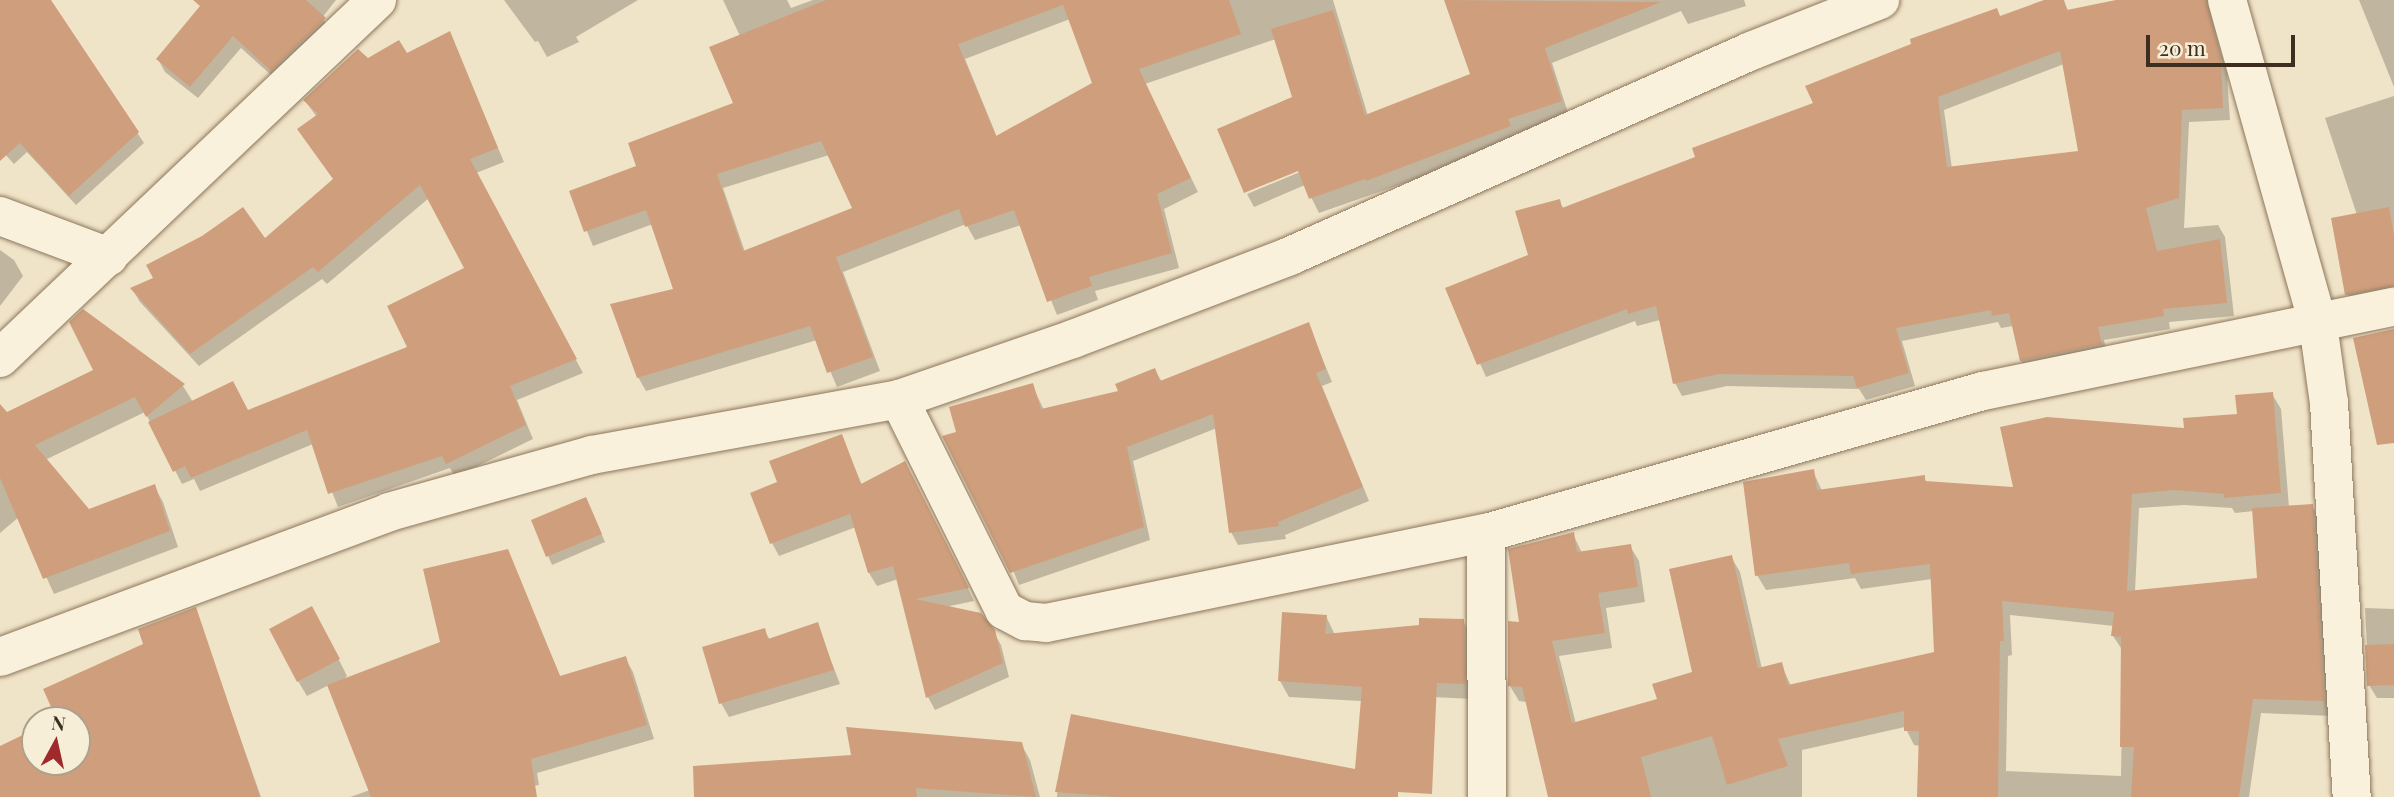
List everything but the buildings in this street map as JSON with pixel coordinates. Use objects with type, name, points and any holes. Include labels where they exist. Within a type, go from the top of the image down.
[{"type":"street","points":[[0,358],[377,0]]},
{"type":"street","points":[[0,657],[389,512],[592,455],[899,399],[1073,339],[1290,256],[1751,51],[1880,0]]},
{"type":"street","points":[[2227,0],[2318,324],[2329,403],[2351,797]]},
{"type":"street","points":[[0,216],[109,257]]},
{"type":"street","points":[[899,399],[1004,610],[1025,621],[1046,623],[1486,533],[1983,391],[2394,307]]},
{"type":"street","points":[[1486,533],[1487,797]]}]
